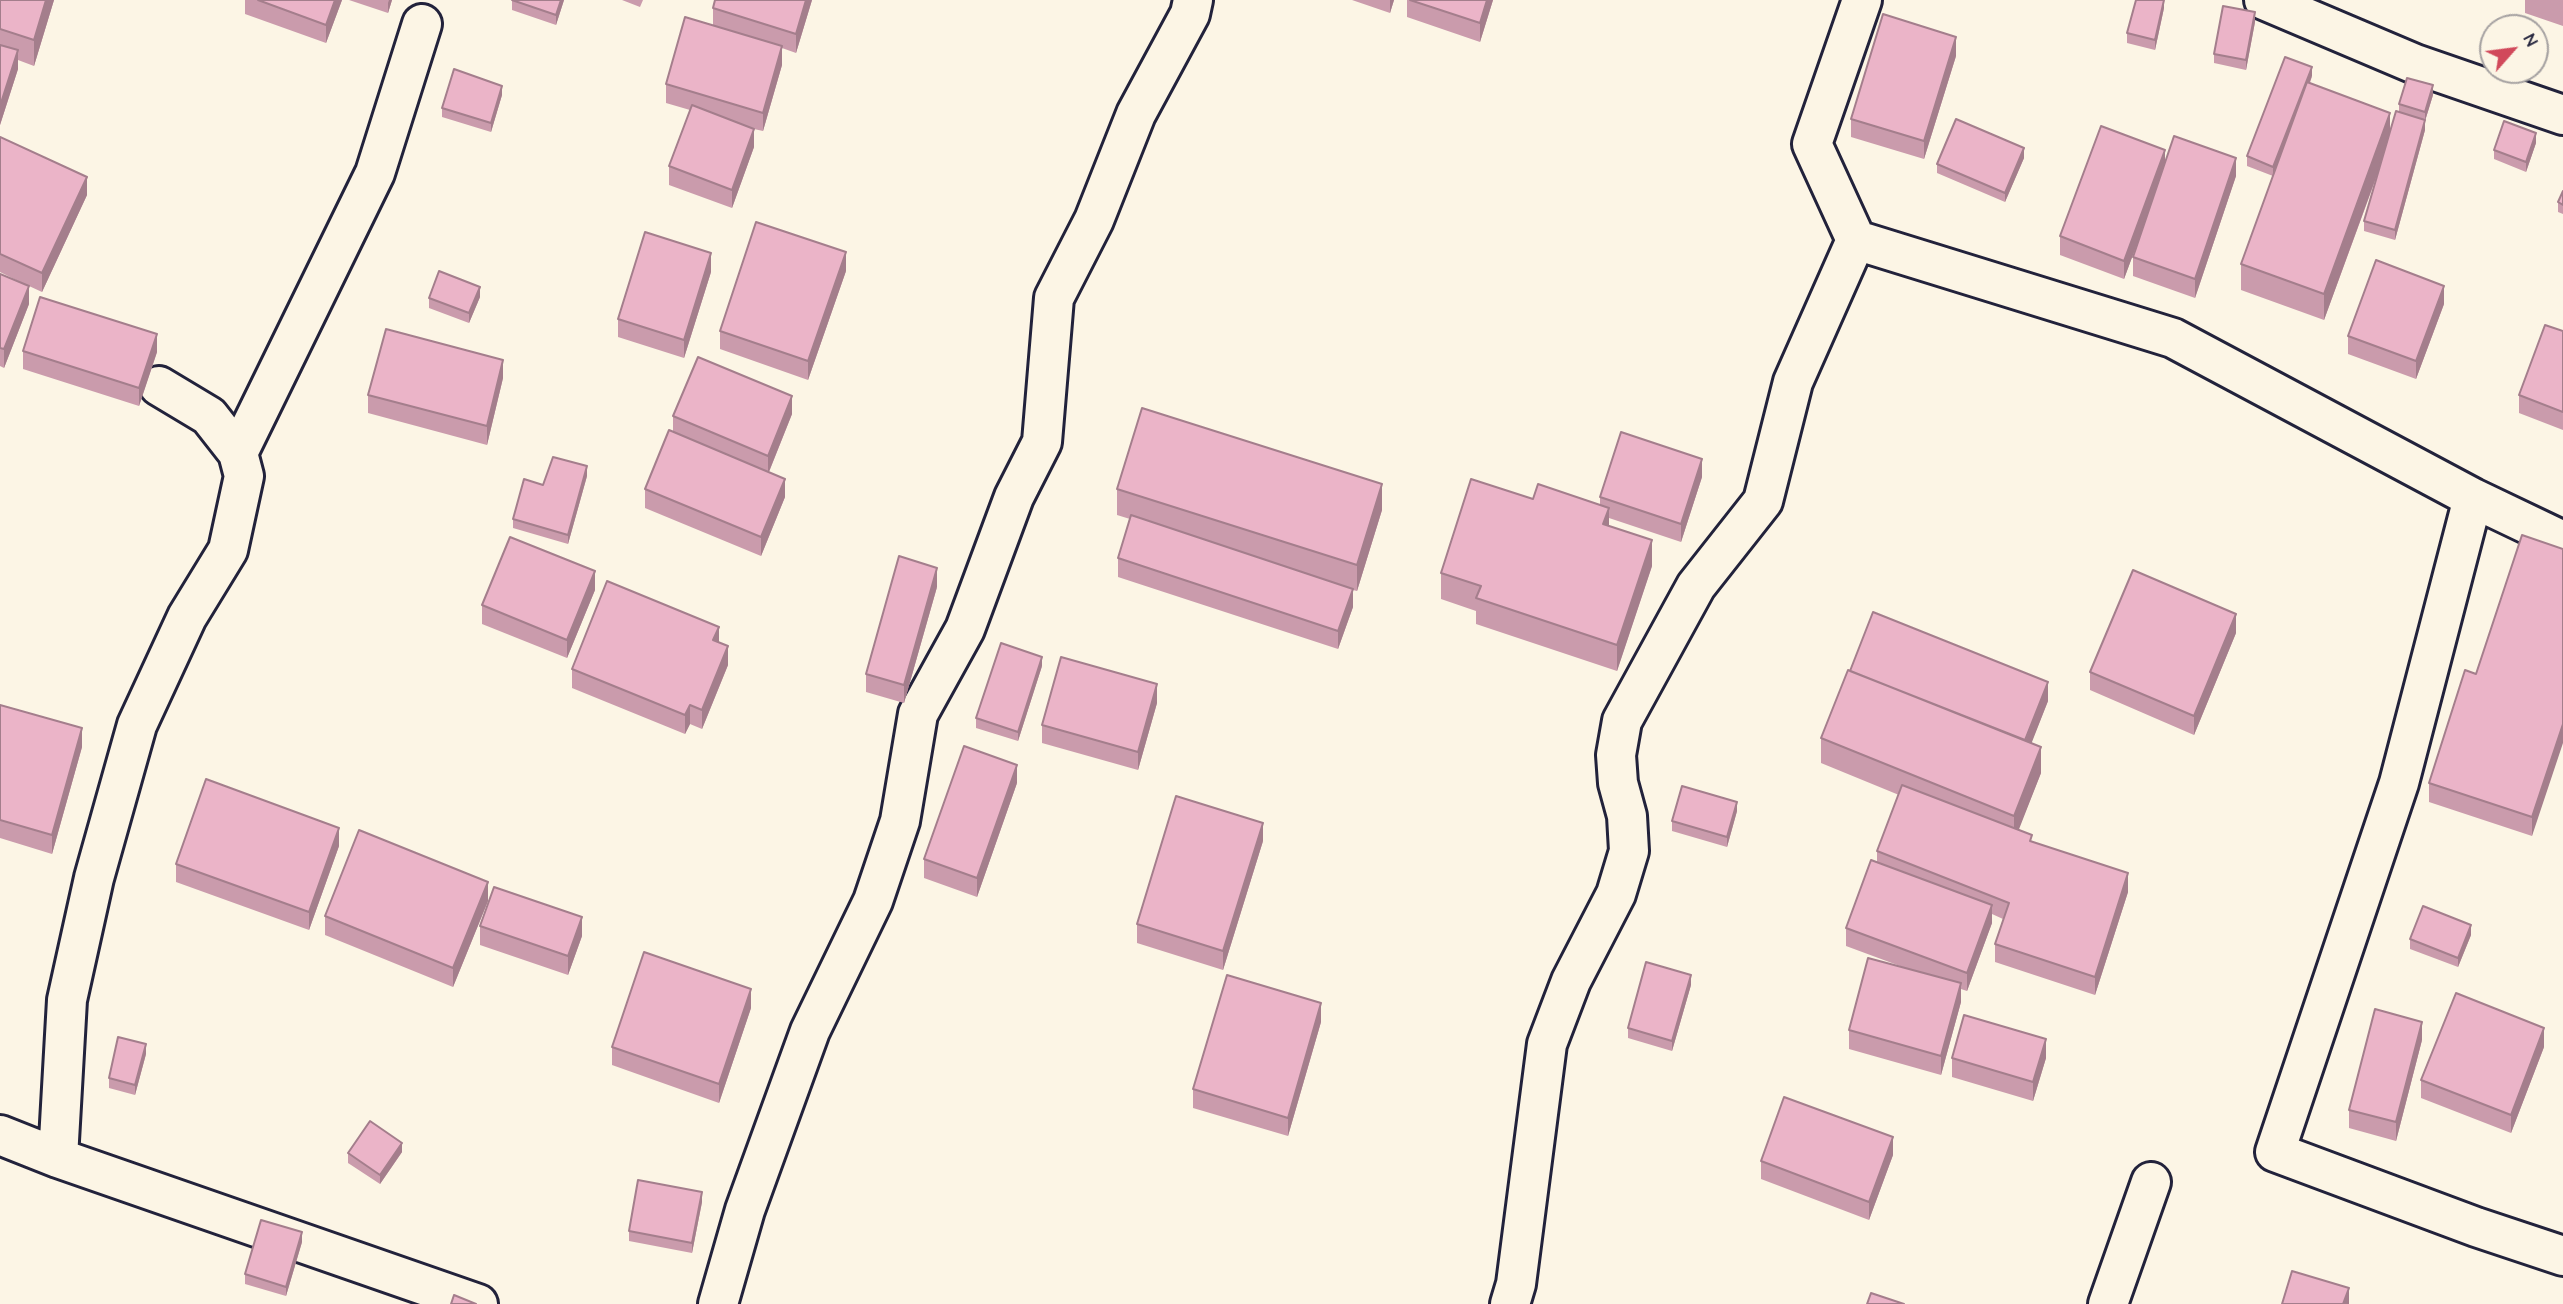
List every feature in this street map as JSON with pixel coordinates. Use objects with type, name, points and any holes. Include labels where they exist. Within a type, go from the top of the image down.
[{"type":"street","points":[[718,1304],[745,1210],[810,1031],[873,901],[900,821],[918,714],[965,629],[1014,497],[1042,442],[1054,298],[1094,220],[1136,114],[1190,14],[1194,0]]},
{"type":"street","points":[[1862,0],[1812,144],[1856,240],[2173,338],[2473,498],[2563,541]]},
{"type":"street","points":[[2264,0],[2415,64],[2563,115]]},
{"type":"street","points":[[238,453],[375,173],[422,24]]},
{"type":"street","points":[[1510,1304],[1516,1284],[1547,1044],[1571,981],[1616,894],[1629,851],[1627,816],[1618,783],[1616,755],[1622,722],[1696,586],[1763,502],[1793,382],[1856,240]]},
{"type":"street","points":[[58,1158],[67,1000],[94,878],[137,725],[187,617],[228,550],[244,476],[238,453],[209,416],[159,386]]},
{"type":"street","points":[[2473,498],[2399,783],[2275,1152],[2476,1227],[2563,1256]]},
{"type":"street","points":[[0,1135],[58,1158],[478,1304]]},
{"type":"street","points":[[2108,1304],[2151,1182]]},
{"type":"building","points":[[0,0],[46,0],[34,40],[0,29]]},
{"type":"building","points":[[258,0],[335,0],[326,25]]},
{"type":"building","points":[[512,0],[561,0],[556,15]]},
{"type":"building","points":[[715,0],[806,0],[796,34],[713,8]]},
{"type":"building","points":[[1410,0],[1487,0],[1480,23]]},
{"type":"building","points":[[2136,0],[2164,0],[2155,40],[2127,33]]},
{"type":"building","points":[[2223,6],[2255,12],[2246,60],[2214,54]]},
{"type":"building","points":[[1883,14],[1956,37],[1924,141],[1851,119]]},
{"type":"building","points":[[685,17],[782,46],[763,113],[666,84]]},
{"type":"building","points":[[0,45],[18,50],[0,106]]},
{"type":"building","points":[[2285,57],[2312,67],[2273,167],[2247,156]]},
{"type":"building","points":[[454,69],[502,86],[491,123],[442,108]]},
{"type":"building","points":[[2407,78],[2433,85],[2425,112],[2399,104]]},
{"type":"building","points":[[2307,82],[2390,113],[2324,294],[2241,264]]},
{"type":"building","points":[[692,105],[754,129],[732,190],[669,166]]},
{"type":"building","points":[[2396,111],[2425,120],[2395,230],[2364,221]]},
{"type":"building","points":[[1956,119],[2024,148],[2005,193],[1937,164]]},
{"type":"building","points":[[2504,121],[2536,133],[2526,162],[2494,150]]},
{"type":"building","points":[[2101,126],[2165,150],[2124,261],[2060,236]]},
{"type":"building","points":[[2174,136],[2236,158],[2195,279],[2133,257]]},
{"type":"building","points":[[0,137],[87,177],[42,273],[0,254]]},
{"type":"building","points":[[2563,191],[2563,205],[2558,202]]},
{"type":"building","points":[[756,222],[846,252],[808,361],[720,331]]},
{"type":"building","points":[[645,232],[711,253],[684,340],[618,319]]},
{"type":"building","points":[[2376,260],[2444,286],[2416,361],[2348,336]]},
{"type":"building","points":[[439,271],[480,287],[469,313],[429,298]]},
{"type":"building","points":[[0,274],[29,286],[4,349],[0,348]]},
{"type":"building","points":[[40,297],[157,334],[139,388],[23,351]]},
{"type":"building","points":[[2545,325],[2563,331],[2563,412],[2519,395]]},
{"type":"building","points":[[386,329],[503,360],[487,426],[368,395]]},
{"type":"building","points":[[698,357],[792,396],[768,456],[673,416]]},
{"type":"building","points":[[1142,408],[1382,484],[1357,565],[1117,489]]},
{"type":"building","points":[[669,430],[785,479],[761,537],[645,489]]},
{"type":"building","points":[[1621,432],[1702,459],[1681,524],[1600,497]]},
{"type":"building","points":[[553,457],[587,466],[568,535],[513,519],[524,479],[543,485]]},
{"type":"building","points":[[1471,479],[1533,499],[1538,484],[1609,508],[1603,524],[1652,540],[1617,645],[1476,598],[1481,586],[1441,573]]},
{"type":"building","points":[[1131,515],[1353,589],[1338,631],[1118,558]]},
{"type":"building","points":[[2522,535],[2563,549],[2563,724],[2532,817],[2429,783],[2465,670],[2476,674]]},
{"type":"building","points":[[510,537],[595,571],[567,640],[482,605]]},
{"type":"building","points":[[899,556],[937,568],[904,685],[866,674]]},
{"type":"building","points":[[2133,570],[2236,614],[2194,716],[2090,672]]},
{"type":"building","points":[[607,581],[719,627],[713,640],[728,646],[702,710],[690,705],[685,715],[572,669]]},
{"type":"building","points":[[1873,612],[2048,682],[2025,740],[1850,671]]},
{"type":"building","points":[[1001,643],[1042,657],[1018,732],[976,718]]},
{"type":"building","points":[[1061,657],[1157,684],[1138,752],[1042,725]]},
{"type":"building","points":[[1848,670],[2041,747],[2014,816],[1821,738]]},
{"type":"building","points":[[0,705],[82,728],[52,835],[0,820]]},
{"type":"building","points":[[964,746],[1017,765],[977,878],[924,859]]},
{"type":"building","points":[[206,779],[339,828],[309,912],[176,864]]},
{"type":"building","points":[[1902,785],[2032,835],[2030,841],[2128,873],[2095,977],[1995,944],[2009,903],[1877,851]]},
{"type":"building","points":[[1682,786],[1737,802],[1727,837],[1672,821]]},
{"type":"building","points":[[1176,796],[1263,823],[1223,951],[1137,924]]},
{"type":"building","points":[[359,830],[488,882],[453,968],[325,916]]},
{"type":"building","points":[[1871,860],[1992,905],[1967,973],[1846,928]]},
{"type":"building","points":[[494,887],[582,917],[568,956],[480,926]]},
{"type":"building","points":[[2423,906],[2471,925],[2458,958],[2410,939]]},
{"type":"building","points":[[644,952],[751,989],[719,1084],[612,1047]]},
{"type":"building","points":[[1868,958],[1961,983],[1941,1056],[1849,1030]]},
{"type":"building","points":[[1646,962],[1691,975],[1672,1041],[1628,1028]]},
{"type":"building","points":[[1227,975],[1321,1003],[1288,1118],[1193,1089]]},
{"type":"building","points":[[2456,993],[2544,1028],[2511,1115],[2421,1080]]},
{"type":"building","points":[[2375,1009],[2422,1022],[2396,1122],[2349,1110]]},
{"type":"building","points":[[1964,1015],[2046,1039],[2033,1082],[1952,1058]]},
{"type":"building","points":[[118,1037],[146,1044],[135,1085],[109,1078]]},
{"type":"building","points":[[1784,1097],[1893,1137],[1869,1202],[1761,1161]]},
{"type":"building","points":[[370,1121],[402,1143],[380,1175],[348,1153]]},
{"type":"building","points":[[638,1180],[702,1192],[692,1243],[629,1231]]},
{"type":"building","points":[[261,1220],[302,1232],[286,1287],[245,1274]]},
{"type":"building","points":[[2292,1271],[2349,1288],[2343,1304],[2282,1304]]},
{"type":"building","points":[[1871,1293],[1904,1304],[1867,1304]]},
{"type":"building","points":[[454,1295],[476,1304],[451,1304]]}]
